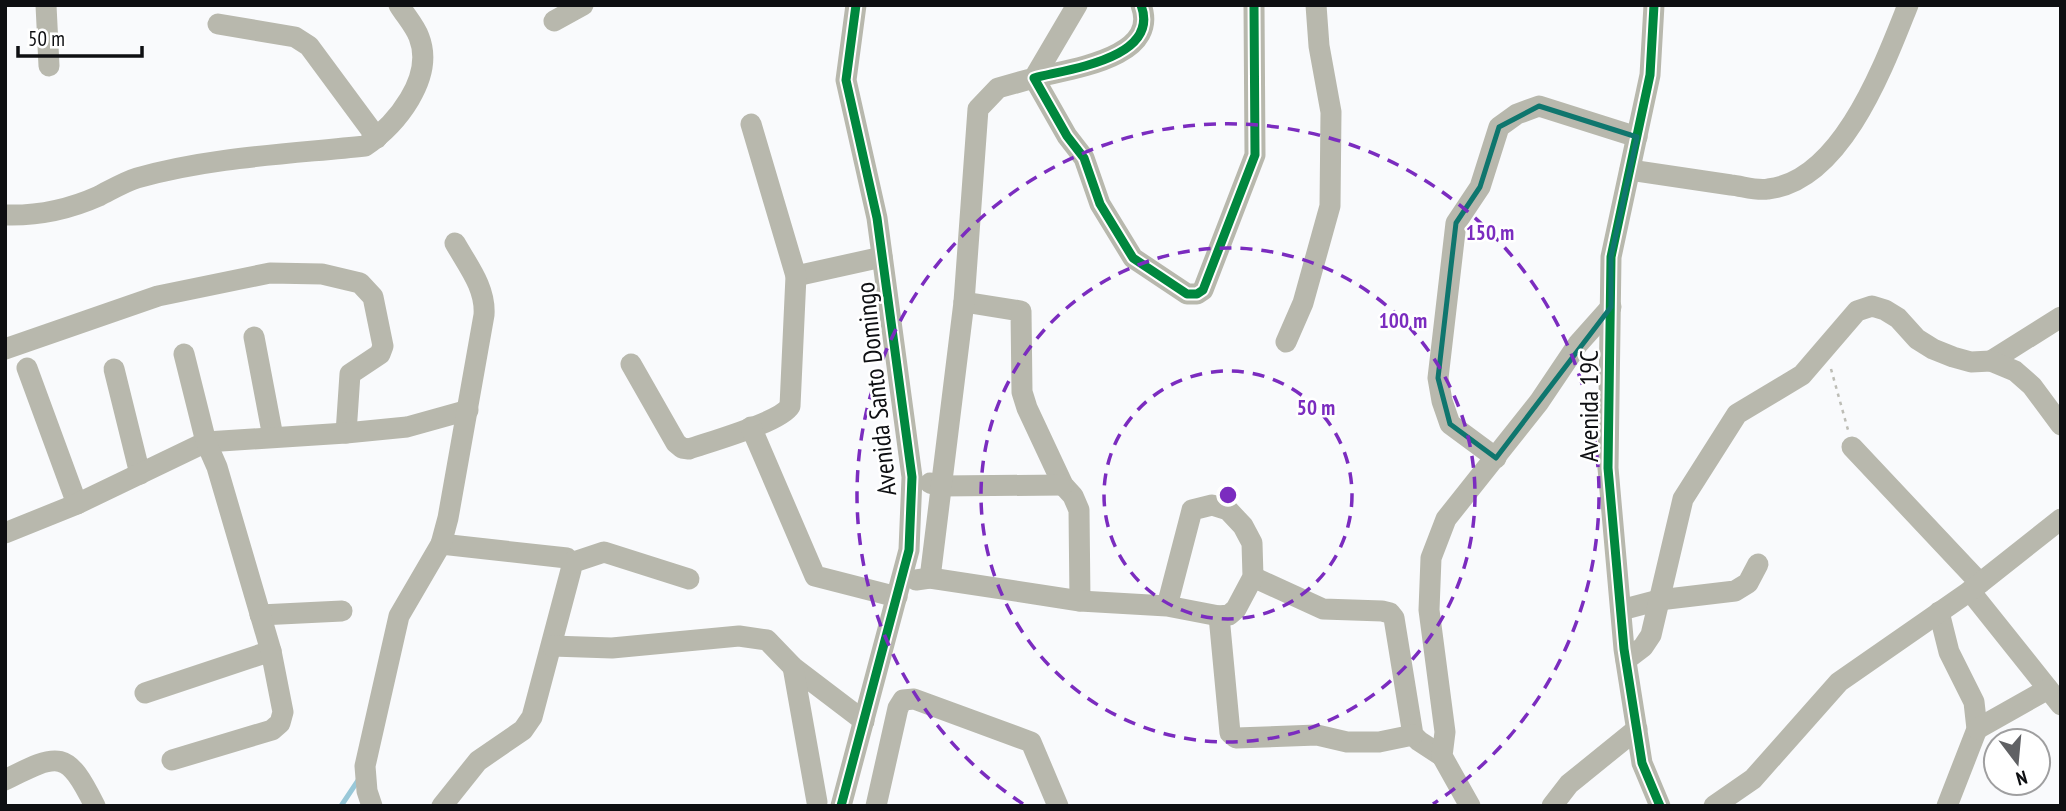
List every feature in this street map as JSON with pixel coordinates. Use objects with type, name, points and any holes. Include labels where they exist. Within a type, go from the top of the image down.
[{"type":"street","points":[[46,5],[49,66]]},
{"type":"street","points":[[5,215],[25,216],[63,208],[95,197],[135,178],[208,164],[365,146],[377,138],[407,108],[424,63],[419,38],[399,5]]},
{"type":"street","points":[[554,21],[583,5]]},
{"type":"street","points":[[1034,78],[1077,5]]},
{"type":"street","points":[[930,578],[964,302],[978,110],[998,88],[1116,57],[1134,43],[1143,27],[1141,5]]},
{"type":"street","points":[[1034,78],[1067,136],[1084,158],[1100,204],[1133,258],[1187,294],[1196,294],[1203,290],[1255,155],[1254,5]]},
{"type":"street","points":[[1286,342],[1303,303],[1331,206],[1331,112],[1319,46],[1316,5]]},
{"type":"street","name":"Avenida 19C","points":[[1654,5],[1650,75],[1611,257],[1608,468],[1626,660],[1642,763],[1660,806]]},
{"type":"street","points":[[1630,170],[1767,190],[1797,181],[1829,155],[1851,127],[1888,55],[1908,5]]},
{"type":"street","name":"Avenida Santo Domingo","points":[[843,801],[909,550],[912,477],[877,218],[846,79],[854,6]]},
{"type":"street","points":[[218,24],[295,37],[309,46],[377,138]]},
{"type":"street","points":[[1496,458],[1450,424],[1438,378],[1456,223],[1480,187],[1499,127],[1517,114],[1539,106],[1637,137]]},
{"type":"street","points":[[631,364],[676,443],[682,448],[689,449],[751,428],[787,411],[790,406],[796,276],[751,124]]},
{"type":"street","points":[[372,806],[367,791],[365,766],[399,615],[440,544],[448,518],[485,303],[482,292],[455,243]]},
{"type":"street","points":[[796,276],[882,257]]},
{"type":"street","points":[[5,349],[158,296],[270,273],[322,274],[360,283],[373,297],[383,346],[380,354],[350,374],[346,433]]},
{"type":"street","points":[[964,302],[1021,311],[1022,392],[1063,485],[1073,496],[1079,510],[1080,601]]},
{"type":"street","points":[[1626,660],[1643,647],[1651,635],[1683,499],[1737,414],[1791,384],[1826,349],[1857,311],[1872,306],[1885,310],[1898,318],[1917,339],[1933,349],[1953,358],[1971,362],[1991,361],[2015,371],[2032,386],[2061,425]]},
{"type":"street","points":[[1442,756],[1445,732],[1429,610],[1431,558],[1446,519],[1539,402],[1578,344],[1611,307]]},
{"type":"street","points":[[1991,361],[2061,317]]},
{"type":"street","points":[[254,337],[273,438]]},
{"type":"street","points":[[172,760],[272,730],[280,723],[284,712],[271,651],[217,467],[206,442],[184,354]]},
{"type":"street","points":[[27,369],[77,504]]},
{"type":"street","points":[[114,369],[140,474]]},
{"type":"street","points":[[5,533],[77,504],[206,442],[407,427],[468,410]]},
{"type":"street","points":[[751,428],[815,576],[899,590],[930,578],[1080,601],[1167,606],[1219,616],[1229,615],[1236,610],[1254,577],[1252,543],[1228,510],[1212,505],[1192,510],[1167,606]]},
{"type":"street","points":[[1852,447],[1975,587],[2055,697],[1977,729]]},
{"type":"street","points":[[912,477],[941,486],[1063,485]]},
{"type":"street","points":[[1714,806],[1753,779],[1839,682],[1975,587],[2061,519]]},
{"type":"street","points":[[440,544],[567,558],[571,563],[532,717],[523,730],[478,761],[442,806]]},
{"type":"street","points":[[571,563],[604,552],[689,579]]},
{"type":"street","points":[[1621,610],[1659,600],[1735,591],[1748,583],[1758,564]]},
{"type":"street","points":[[1254,577],[1323,609],[1390,613],[1394,618],[1413,735],[1442,756],[1470,806]]},
{"type":"street","points":[[260,615],[342,611]]},
{"type":"street","points":[[1939,612],[1949,652],[1974,702],[1977,729],[1947,806]]},
{"type":"street","points":[[1219,616],[1230,733],[1236,738],[1317,735],[1346,743],[1379,742],[1413,735]]},
{"type":"street","points":[[552,646],[612,648],[739,636],[767,640],[793,667],[864,721]]},
{"type":"street","points":[[145,693],[271,651]]},
{"type":"street","points":[[793,667],[811,804],[843,801]]},
{"type":"street","points":[[876,806],[898,708],[903,700],[914,699],[1031,742],[1058,806]]},
{"type":"street","points":[[1552,806],[1569,784],[1637,729]]},
{"type":"street","points":[[5,780],[35,764],[52,760],[66,762],[79,773],[95,806]]},
{"type":"path","points":[[1826,349],[1852,447]]},
{"type":"highlighted area","points":[[1539,106],[1637,137],[1611,257],[1611,307],[1496,458],[1450,424],[1438,378],[1456,223],[1480,187],[1499,127]]},
{"type":"waterway","points":[[341,806],[359,779]]},
{"type":"cycle path","points":[[841,806],[909,550],[912,477],[877,218],[846,80],[856,5]]},
{"type":"cycle path","points":[[1141,5],[1143,23],[1137,38],[1125,49],[1088,65],[1034,78],[1067,136],[1084,158],[1100,204],[1133,258],[1187,294],[1197,294],[1203,290],[1255,155],[1254,5]]},
{"type":"cycle path","points":[[1654,5],[1650,75],[1611,257],[1608,468],[1624,649],[1642,763],[1660,806]]}]
